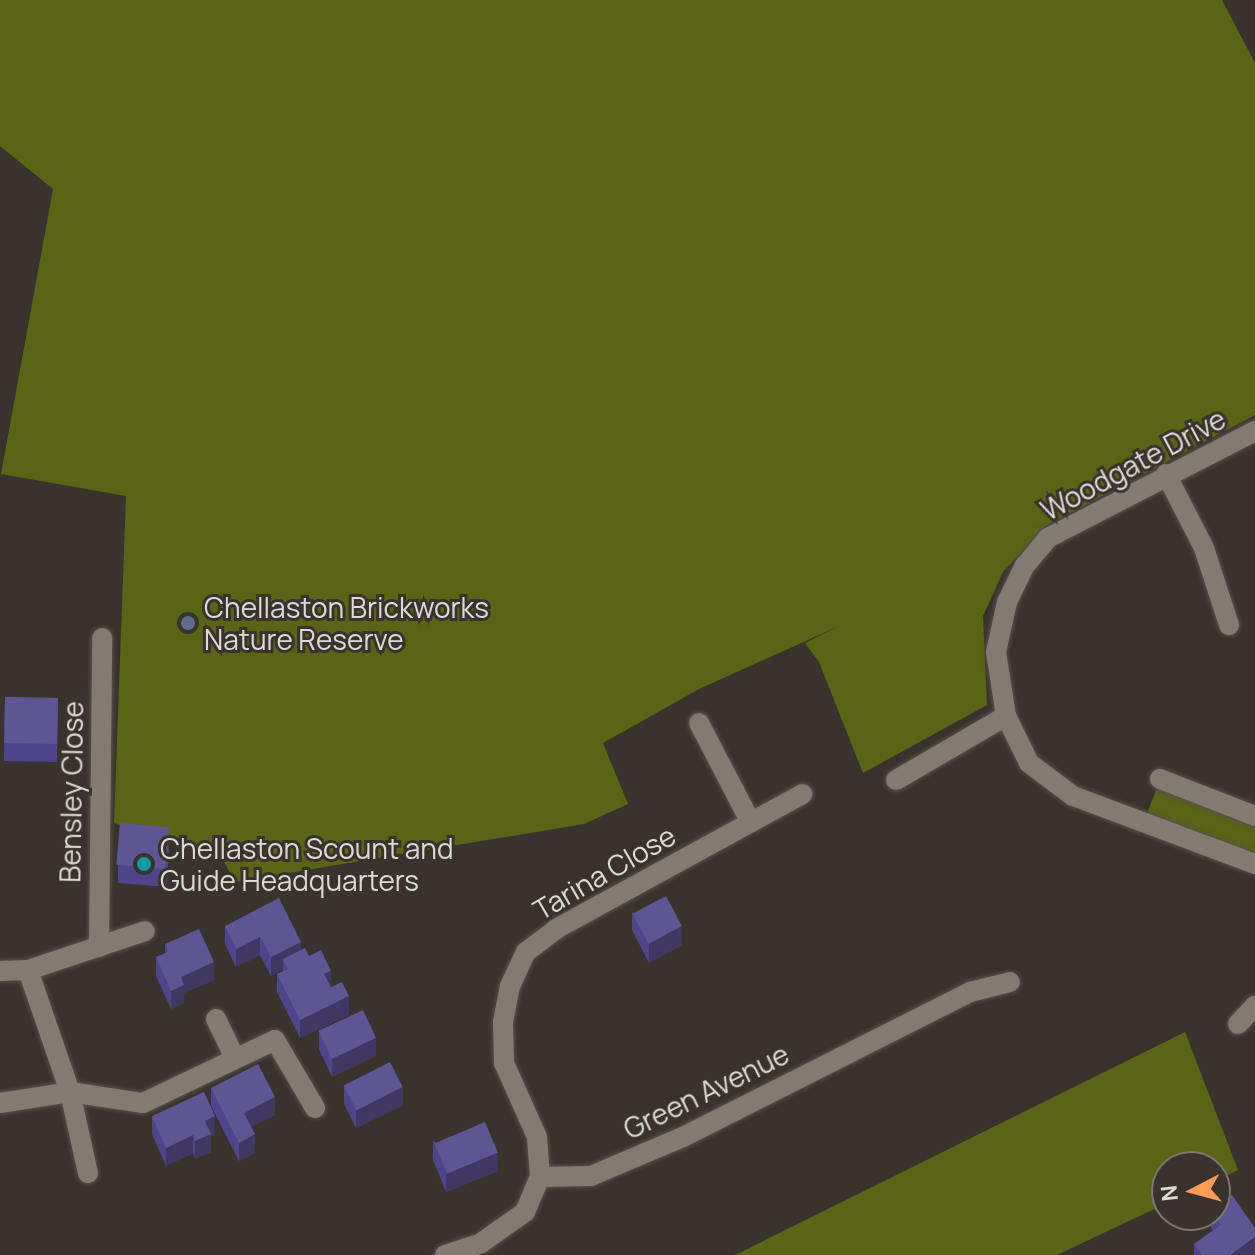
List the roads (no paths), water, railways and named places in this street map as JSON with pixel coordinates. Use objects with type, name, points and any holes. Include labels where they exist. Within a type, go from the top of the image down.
[{"type":"street","name":"Woodgate Drive","points":[[1255,431],[1166,474],[1048,538],[1025,565],[1007,602],[996,652],[1006,716],[1029,763],[1073,796],[1255,864]]},
{"type":"street","points":[[1166,474],[1204,548],[1229,625]]},
{"type":"street","name":"Bensley Close","points":[[99,947],[102,638]]},
{"type":"street","points":[[896,780],[1006,716]]},
{"type":"street","points":[[699,723],[750,821]]},
{"type":"street","points":[[1160,779],[1255,816]]},
{"type":"street","name":"Tarina Close","points":[[540,1177],[537,1137],[504,1063],[503,1022],[510,986],[526,952],[556,929],[803,794]]},
{"type":"street","points":[[0,971],[28,970],[145,931]]},
{"type":"street","points":[[28,970],[70,1092],[88,1173]]},
{"type":"street","name":"Green Avenue","points":[[540,1177],[591,1176],[683,1137],[970,992],[1010,982]]},
{"type":"street","points":[[1238,1024],[1255,1006]]},
{"type":"street","points":[[216,1019],[235,1058]]},
{"type":"street","points":[[0,1103],[70,1092],[143,1103],[275,1040],[315,1108]]},
{"type":"street","points":[[445,1255],[481,1243],[525,1212],[540,1177]]},
{"type":"place","name":"Chellaston Brickworks Nature Reserve","points":[[188,623]]},
{"type":"place","name":"Chellaston Scount and Guide Headquarters","points":[[144,864]]}]
